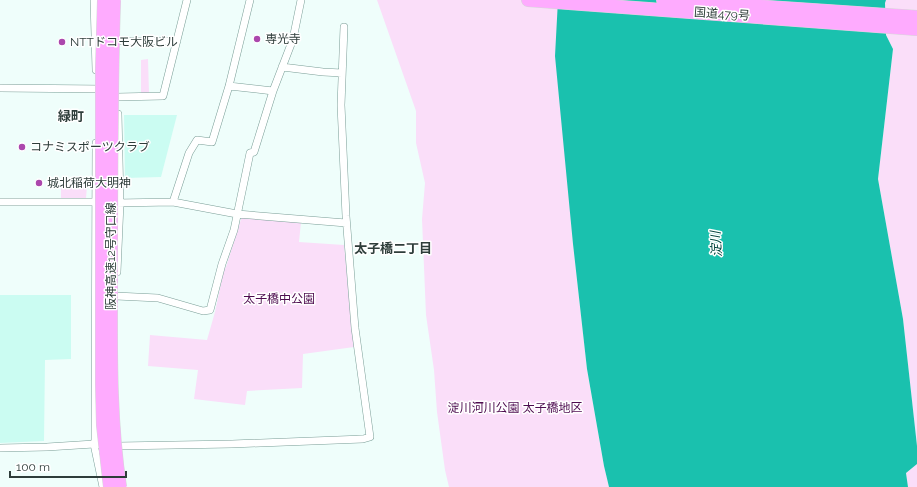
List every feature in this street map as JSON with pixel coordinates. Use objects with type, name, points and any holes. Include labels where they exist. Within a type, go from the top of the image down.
[{"type":"highway","name":"阪神高速12号守口線","points":[[104,0],[102,70],[102,384],[104,433],[110,487]]},
{"type":"highway","name":"阪神高速12号守口線","points":[[114,0],[111,70],[112,384],[113,424],[120,487]]},
{"type":"highway","name":"国道479号","points":[[528,0],[917,29]]},
{"type":"highway","name":"国道479号","points":[[663,0],[917,17]]},
{"type":"street","points":[[94,0],[96,89],[94,444],[103,487]]},
{"type":"street","points":[[118,0],[117,97],[120,203],[116,296],[118,446],[125,487]]},
{"type":"street","points":[[117,97],[163,96],[187,0]]},
{"type":"street","points":[[172,202],[189,153],[197,140],[212,142],[229,86],[250,0]]},
{"type":"street","points":[[116,296],[158,298],[203,311],[210,310],[222,264],[234,230],[250,153],[254,152],[273,91],[293,39],[301,0]]},
{"type":"street","points":[[0,448],[94,444],[118,446],[232,444],[363,439],[370,437],[358,359],[346,223],[341,105],[344,27]]},
{"type":"street","points":[[118,41],[176,41]]},
{"type":"street","points":[[282,67],[342,73]]},
{"type":"street","points":[[229,86],[273,91]]},
{"type":"street","points":[[0,88],[117,88]]},
{"type":"street","points":[[0,202],[172,202],[237,214],[346,223]]},
{"type":"shaded area","points":[[124,115],[177,115],[161,177],[125,178]]},
{"type":"shaded area","points":[[0,295],[71,295],[71,359],[45,360],[44,441],[0,443]]},
{"type":"green space","name":"淀川河川公園 太子橋地区","points":[[377,0],[558,0],[573,244],[587,369],[609,487],[449,487],[445,470],[437,412],[434,370],[426,315],[422,219],[425,183],[416,143],[416,111]]},
{"type":"green space","points":[[885,0],[917,0],[917,446],[903,319],[878,179],[893,49],[886,35]]},
{"type":"green space","points":[[148,59],[149,93],[141,93],[141,60]]},
{"type":"green space","points":[[61,186],[87,186],[86,198],[61,198]]},
{"type":"green space","name":"太子橋中公園","points":[[242,216],[301,222],[299,242],[344,245],[354,347],[303,354],[302,388],[247,391],[245,405],[194,399],[198,370],[148,366],[150,335],[207,340],[215,312],[224,269],[226,267]]},
{"type":"green space","points":[[917,464],[917,487],[908,487],[906,473]]},
{"type":"water","name":"淀川","points":[[558,0],[886,0],[886,35],[893,49],[878,179],[903,319],[917,446],[917,464],[906,473],[908,487],[609,487],[587,369],[573,244],[555,56]]},
{"type":"place","name":"専光寺","points":[[257,39]]},
{"type":"place","name":"NTTドコモ大阪ビル","points":[[62,42]]},
{"type":"place","name":"コナミスポーツクラブ","points":[[22,147]]},
{"type":"place","name":"城北稲荷大明神","points":[[39,183]]},
{"type":"district","name":"緑町","points":[[71,116]]},
{"type":"district","name":"太子橋二丁目","points":[[393,248]]}]
